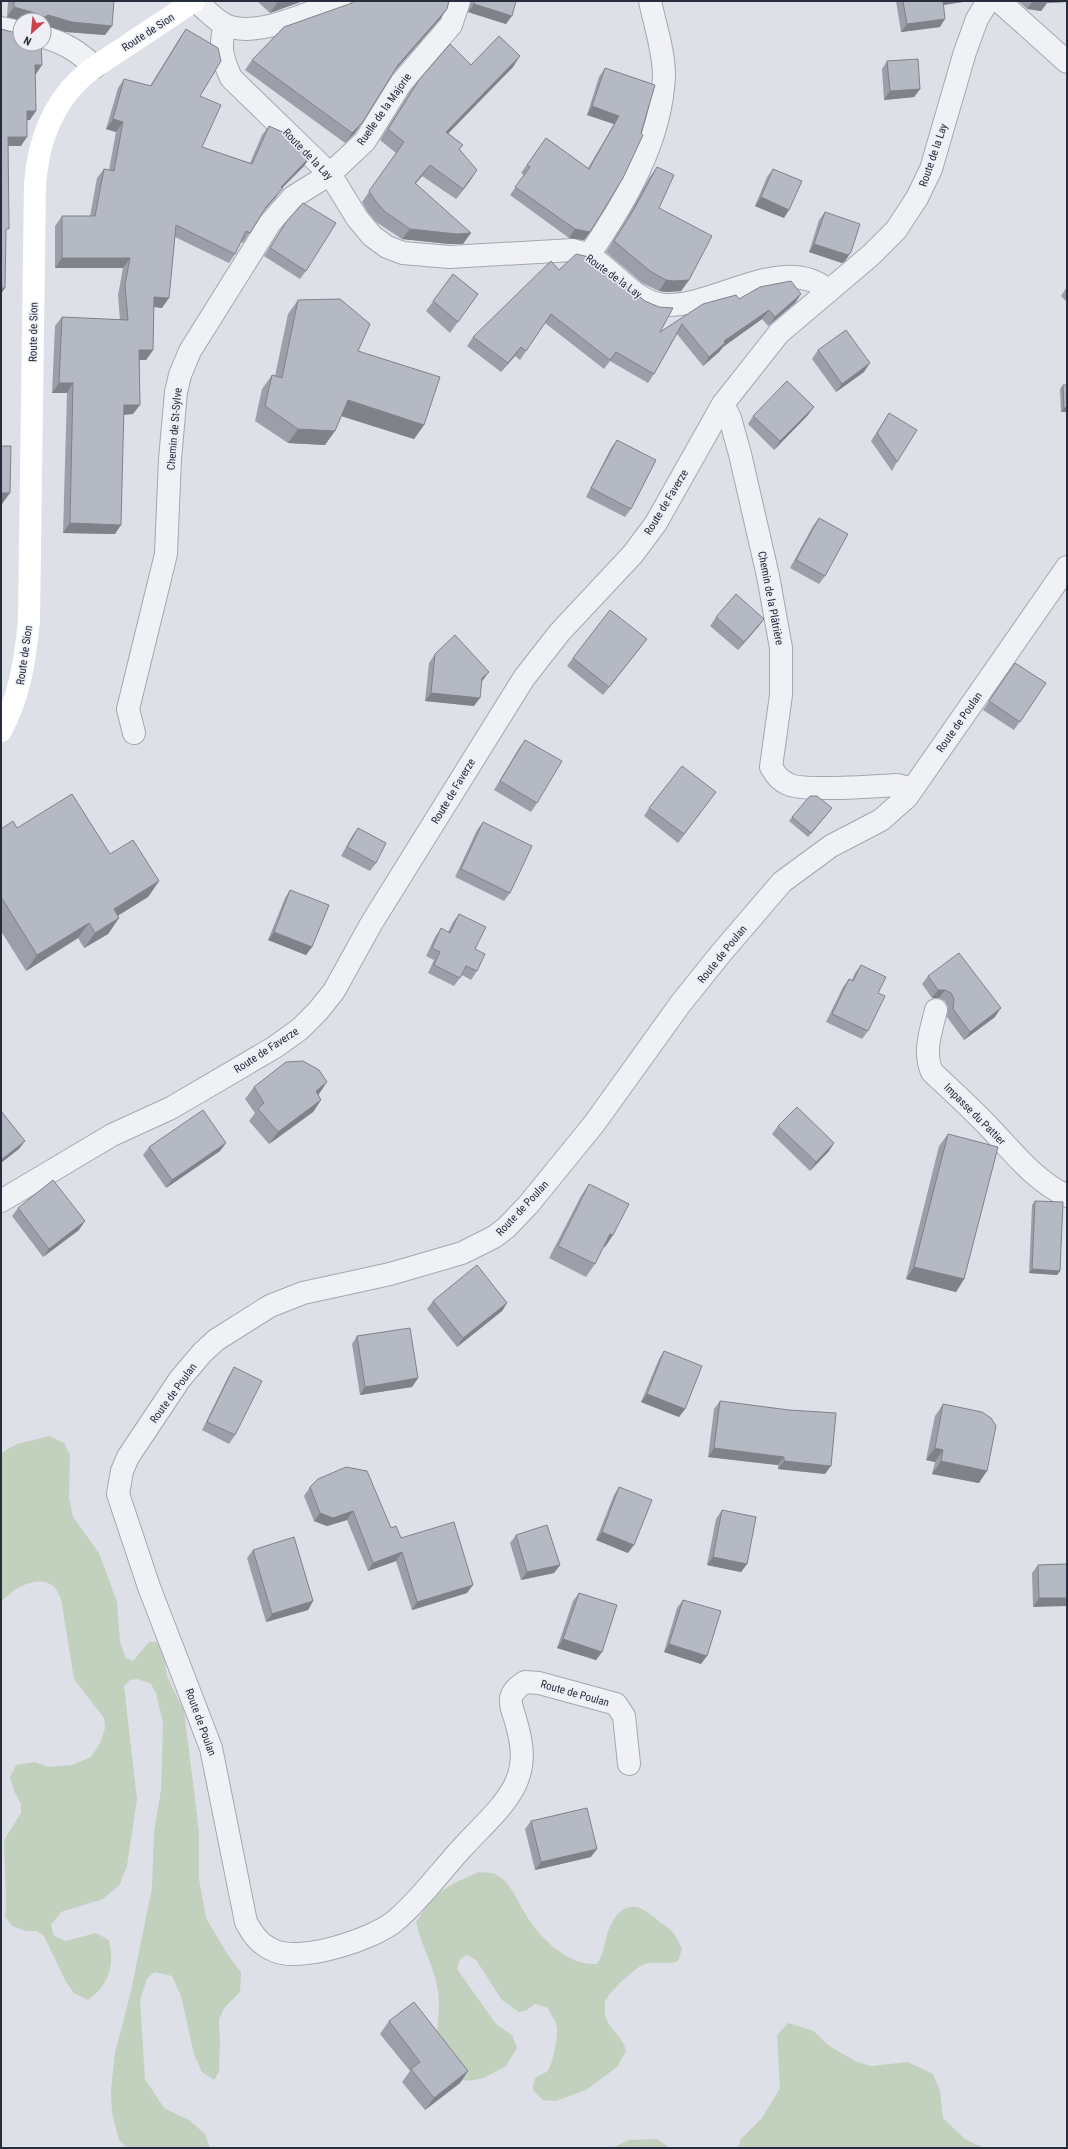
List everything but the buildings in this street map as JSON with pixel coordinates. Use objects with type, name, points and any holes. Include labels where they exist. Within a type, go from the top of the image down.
[{"type":"main road","name":"Route de Sion","points":[[1,731],[19,690],[26,655],[29,621],[34,184],[36,159],[42,136],[62,100],[79,80],[95,67],[195,1]]},
{"type":"street","points":[[195,1],[213,17],[226,25],[246,30],[257,29],[340,1]]},
{"type":"street","name":"Ruelle de la Majorie","points":[[330,174],[365,141],[400,83],[451,25],[459,1]]},
{"type":"street","points":[[589,255],[607,229],[643,163],[661,108],[664,75],[662,53],[650,1]]},
{"type":"street","name":"Route de la Lay","points":[[226,25],[221,41],[225,64],[232,78],[330,174],[357,218],[372,236],[387,247],[403,253],[449,257],[573,250],[589,255],[634,292],[658,304],[687,302],[779,276],[806,278],[820,284],[829,291],[871,255],[896,230],[917,198],[931,169],[965,52],[977,19],[988,1]]},
{"type":"street","points":[[999,1],[1067,62]]},
{"type":"street","points":[[1,28],[12,30]]},
{"type":"street","points":[[52,39],[59,41],[80,54],[95,67]]},
{"type":"street","name":"Chemin de St-Sylve","points":[[134,733],[128,709],[166,554],[170,459],[176,392],[180,375],[190,351],[270,223],[293,197],[330,174]]},
{"type":"street","name":"Route de Faverze","points":[[1,1201],[112,1135],[171,1108],[268,1051],[300,1029],[318,1011],[334,990],[379,911],[524,678],[560,632],[632,554],[656,523],[723,404],[779,333],[829,291]]},
{"type":"street","name":"Chemin de la Plâtrière","points":[[723,404],[730,418],[740,454],[768,576],[781,648],[781,695],[771,767],[777,777],[789,785],[808,788],[898,785],[912,789]]},
{"type":"street","name":"Route de Poulan","points":[[629,1764],[624,1716],[616,1704],[539,1683],[525,1682],[514,1691],[511,1697],[511,1705],[522,1743],[523,1753],[522,1765],[515,1786],[502,1805],[420,1897],[383,1929],[342,1946],[307,1954],[276,1952],[260,1942],[246,1922],[212,1748],[149,1587],[118,1494],[122,1471],[128,1457],[180,1379],[202,1353],[216,1340],[270,1306],[304,1293],[390,1274],[462,1253],[494,1237],[506,1228],[528,1205],[594,1124],[681,1003],[722,952],[782,882],[831,846],[881,820],[907,797],[1067,568]]},
{"type":"street","name":"Impasse du Pattier","points":[[936,1010],[927,1049],[928,1064],[932,1072],[988,1126],[1031,1172],[1056,1191],[1067,1196]]},
{"type":"green space","points":[[50,1436],[64,1443],[70,1455],[69,1497],[73,1517],[99,1553],[117,1602],[120,1642],[126,1658],[133,1661],[149,1642],[157,1642],[163,1650],[167,1676],[184,1711],[199,1832],[199,1879],[206,1918],[228,1955],[241,1972],[240,1992],[224,2008],[219,2020],[219,2072],[214,2080],[202,2072],[194,2054],[181,1996],[172,1976],[154,1972],[147,1979],[140,2000],[145,2079],[164,2108],[189,2120],[205,2134],[210,2148],[127,2148],[119,2140],[112,2113],[111,2090],[115,2053],[131,1991],[152,1888],[154,1832],[161,1790],[163,1723],[156,1693],[151,1684],[138,1679],[130,1680],[124,1686],[137,1799],[127,1866],[120,1884],[103,1899],[61,1912],[51,1925],[54,1936],[66,1941],[96,1933],[109,1940],[111,1949],[111,1966],[109,1974],[101,1988],[88,2000],[74,1993],[65,1980],[44,1936],[37,1931],[26,1931],[12,1926],[5,1917],[6,1900],[4,1840],[21,1813],[21,1804],[15,1793],[10,1778],[16,1765],[35,1762],[48,1767],[72,1765],[91,1757],[100,1743],[105,1728],[104,1718],[74,1679],[61,1599],[56,1589],[49,1583],[34,1582],[26,1584],[12,1592],[1,1603],[1,1453],[17,1444]]},
{"type":"green space","points":[[479,1872],[493,1873],[507,1883],[526,1915],[539,1933],[556,1949],[576,1960],[597,1964],[602,1954],[610,1926],[619,1913],[631,1907],[637,1907],[649,1913],[671,1930],[682,1949],[678,1961],[669,1963],[649,1963],[641,1966],[622,1981],[607,1998],[605,2002],[605,2015],[609,2024],[622,2041],[626,2051],[617,2067],[586,2090],[556,2101],[543,2100],[533,2090],[536,2078],[548,2070],[552,2062],[557,2032],[555,2021],[548,2008],[535,2004],[527,2010],[519,2012],[502,2000],[476,1960],[467,1955],[460,1959],[457,1969],[496,2024],[512,2035],[517,2048],[506,2066],[484,2078],[469,2081],[449,2077],[434,2065],[439,1999],[434,1974],[416,1922],[436,1896],[458,1881]]},
{"type":"green space","points":[[788,2023],[814,2031],[828,2045],[855,2061],[871,2066],[908,2062],[933,2074],[940,2091],[943,2118],[965,2139],[984,2148],[738,2148],[741,2139],[762,2118],[780,2088],[777,2035]]},
{"type":"green space","points":[[657,2139],[670,2148],[612,2148],[629,2140]]}]
